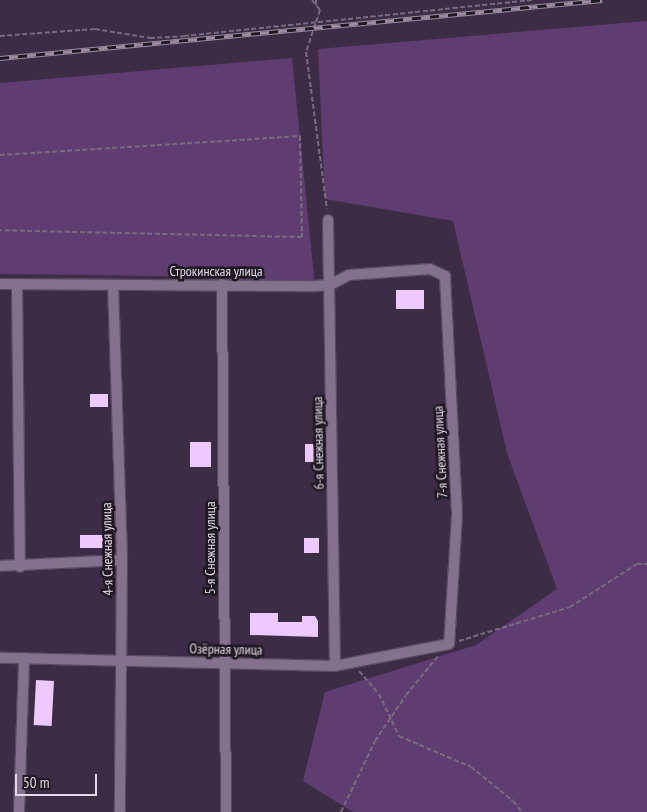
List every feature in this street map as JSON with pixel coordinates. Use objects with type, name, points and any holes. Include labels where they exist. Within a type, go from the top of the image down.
[{"type":"street","name":"6-я Снежная улица","points":[[328,220],[335,666]]},
{"type":"street","name":"Строкинская улица","points":[[0,284],[330,285],[350,275],[430,269]]},
{"type":"street","name":"7-я Снежная улица","points":[[430,269],[444,276],[457,515],[449,644]]},
{"type":"street","name":"5-я Снежная улица","points":[[222,284],[226,812]]},
{"type":"street","points":[[17,285],[20,567]]},
{"type":"street","name":"4-я Снежная улица","points":[[113,285],[122,560],[123,661],[120,812]]},
{"type":"street","points":[[0,566],[20,567],[122,560]]},
{"type":"street","name":"Озёрная улица","points":[[0,658],[335,666],[449,644]]},
{"type":"street","points":[[19,812],[24,658]]},
{"type":"path","points":[[312,0],[320,10],[306,52],[328,220]]},
{"type":"path","points":[[316,0],[316,5]]},
{"type":"path","points":[[0,36],[95,29],[150,38],[534,0]]},
{"type":"path","points":[[0,155],[300,136],[302,236],[0,230]]},
{"type":"path","points":[[341,812],[375,741],[389,720],[449,644],[570,607],[637,564],[647,564]]},
{"type":"path","points":[[335,666],[359,671],[379,694],[389,720],[399,736],[471,767],[513,801],[522,812]]},
{"type":"shaded area","points":[[647,21],[647,812],[353,812],[303,781],[325,692],[476,645],[557,589],[507,453],[453,221],[325,199],[318,49]]},
{"type":"shaded area","points":[[292,58],[315,286],[164,276],[0,274],[0,83]]},
{"type":"building","points":[[396,290],[424,290],[424,309],[396,309]]},
{"type":"building","points":[[90,394],[108,394],[108,407],[90,407]]},
{"type":"building","points":[[190,442],[211,442],[211,467],[190,467]]},
{"type":"building","points":[[305,444],[316,444],[316,462],[305,462]]},
{"type":"building","points":[[80,535],[106,535],[106,548],[80,548]]},
{"type":"building","points":[[304,538],[319,538],[319,553],[304,553]]},
{"type":"building","points":[[250,613],[278,613],[278,622],[302,622],[302,616],[315,616],[318,621],[318,637],[250,635]]},
{"type":"building","points":[[36,680],[54,681],[52,726],[34,725]]},
{"type":"railway","points":[[0,58],[602,0]]}]
